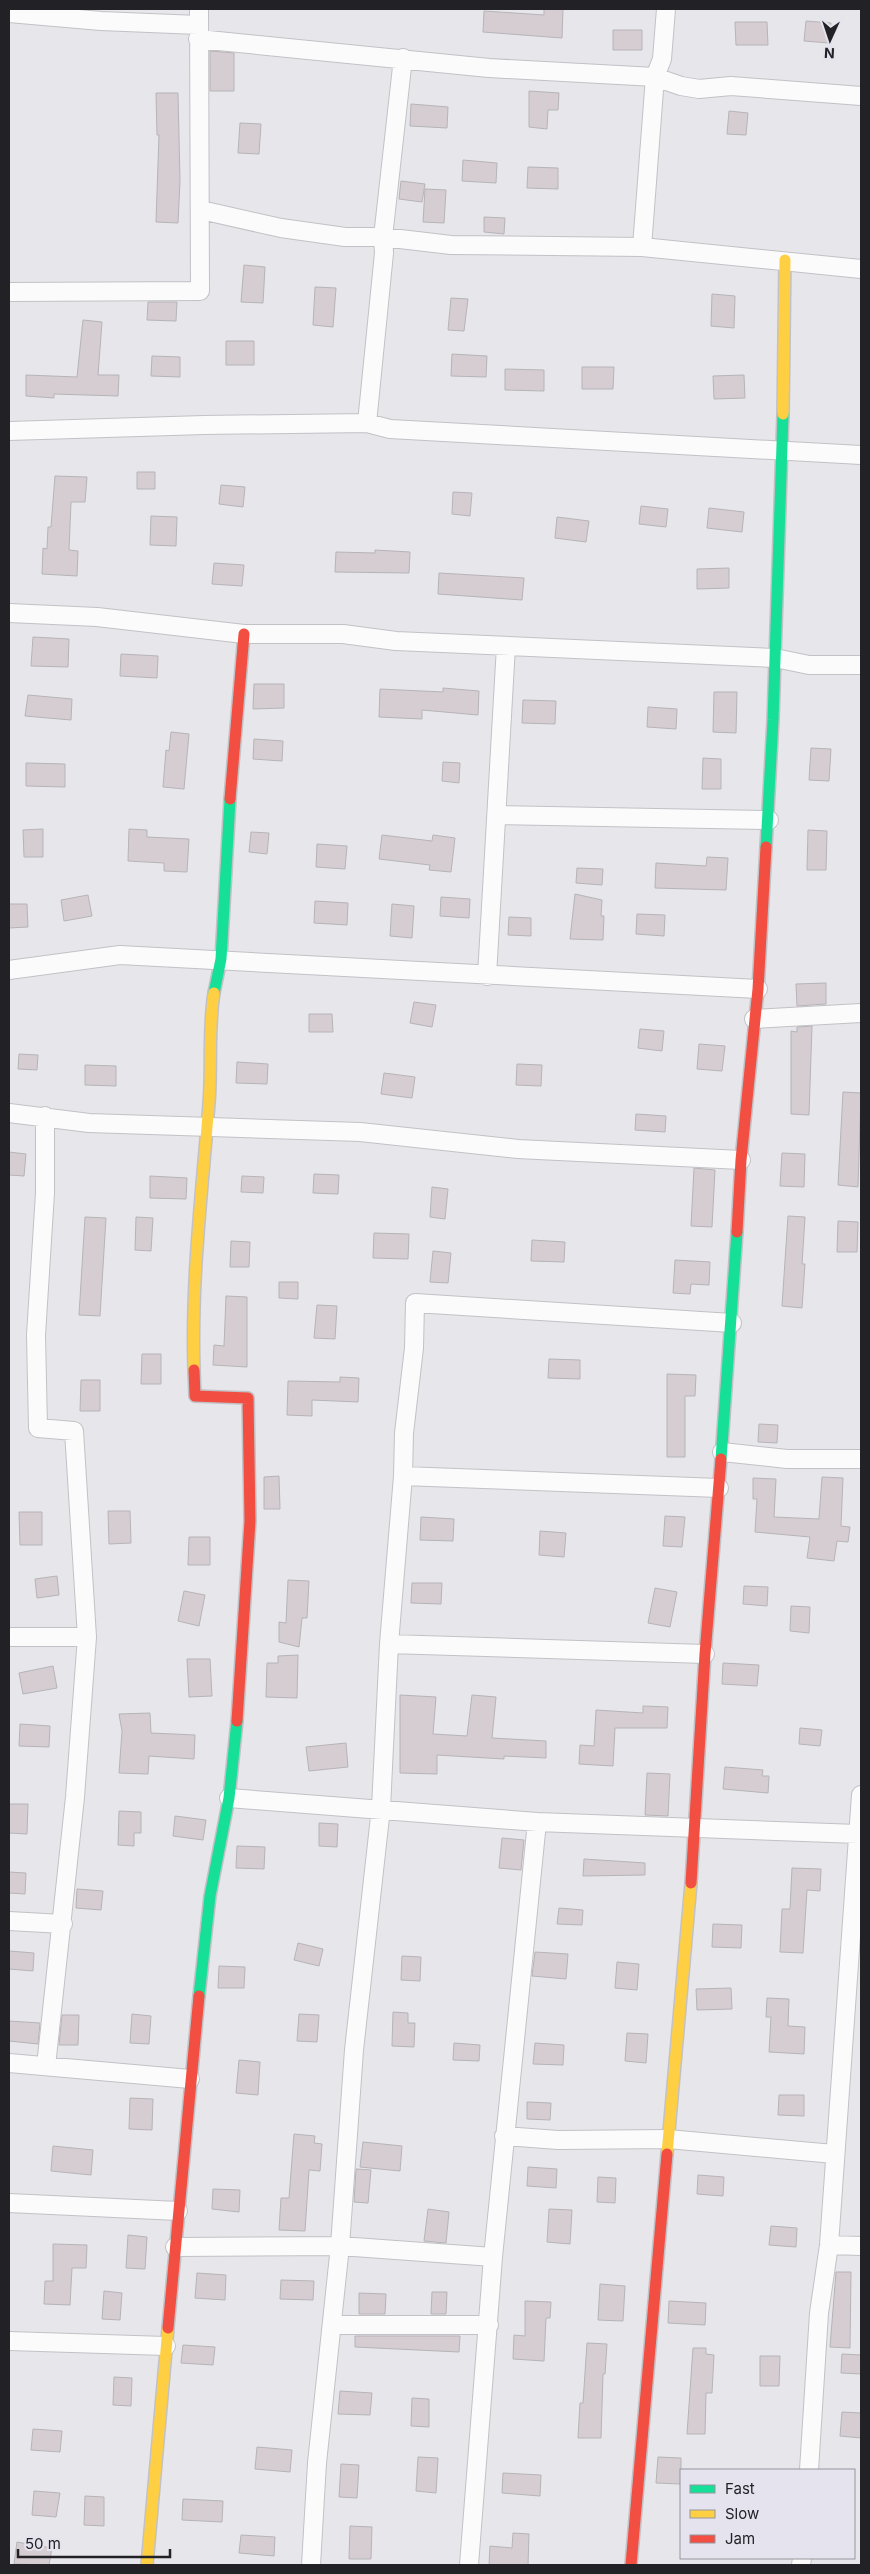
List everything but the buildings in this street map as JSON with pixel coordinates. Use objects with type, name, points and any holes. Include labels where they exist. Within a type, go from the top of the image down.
[{"type":"street","points":[[642,248],[656,77],[662,58],[666,9]]},
{"type":"street","points":[[9,13],[101,21],[198,24],[403,58],[489,68],[656,77],[699,90],[731,86],[861,96]]},
{"type":"street","points":[[9,292],[200,291],[201,210],[198,24]]},
{"type":"street","points":[[367,423],[384,253],[383,237],[403,58]]},
{"type":"street","points":[[201,210],[281,228],[346,237],[383,237],[451,245],[642,248],[785,260],[861,269]]},
{"type":"street","points":[[631,2565],[696,1827],[705,1654],[732,1323],[741,1160],[758,989],[769,820],[775,658],[785,260]]},
{"type":"street","points":[[9,431],[204,425],[367,423],[390,429],[781,452],[799,450],[861,456]]},
{"type":"street","points":[[9,613],[97,617],[244,634],[342,634],[396,641],[775,658],[810,664],[861,665]]},
{"type":"street","points":[[147,2565],[190,2079],[210,1896],[229,1798],[238,1715],[250,1521],[248,1398],[195,1396],[193,1298],[205,1128],[209,1111],[215,984],[221,959],[230,800],[244,634]]},
{"type":"street","points":[[487,976],[498,815],[506,646]]},
{"type":"street","points":[[498,815],[769,820]]},
{"type":"street","points":[[9,970],[120,955],[758,989]]},
{"type":"street","points":[[754,1019],[861,1014]]},
{"type":"street","points":[[9,1112],[89,1123],[360,1132],[518,1148],[741,1160]]},
{"type":"street","points":[[45,1116],[45,1193],[36,1336],[38,1428],[74,1431],[87,1637],[63,1924],[46,2066]]},
{"type":"street","points":[[311,2565],[317,2462],[340,2246],[354,2050],[381,1808],[389,1644],[403,1476],[404,1433],[414,1348],[415,1303],[732,1323]]},
{"type":"street","points":[[722,1452],[788,1459],[861,1459]]},
{"type":"street","points":[[403,1476],[719,1488]]},
{"type":"street","points":[[9,1637],[87,1637]]},
{"type":"street","points":[[389,1644],[705,1654]]},
{"type":"street","points":[[809,2469],[819,2313],[829,2245],[861,1795]]},
{"type":"street","points":[[229,1798],[381,1808],[537,1822],[858,1834]]},
{"type":"street","points":[[469,2565],[493,2256],[537,1822]]},
{"type":"street","points":[[9,1921],[63,1924]]},
{"type":"street","points":[[9,2062],[190,2079]]},
{"type":"street","points":[[504,2136],[558,2140],[668,2139],[834,2154]]},
{"type":"street","points":[[9,2203],[178,2211]]},
{"type":"street","points":[[829,2245],[861,2246]]},
{"type":"street","points":[[175,2246],[340,2246],[493,2256]]},
{"type":"street","points":[[332,2325],[489,2325]]},
{"type":"street","points":[[9,2341],[166,2346]]},
{"type":"traffic: fast","points":[[766,847],[773,720],[783,414]]},
{"type":"traffic: fast","points":[[214,993],[221,959],[230,799]]},
{"type":"traffic: fast","points":[[721,1459],[737,1232]]},
{"type":"traffic: fast","points":[[199,1996],[210,1896],[229,1798],[237,1721]]},
{"type":"traffic: slow","points":[[783,414],[785,260]]},
{"type":"traffic: slow","points":[[194,1370],[194,1303],[209,1103],[211,1020],[214,993]]},
{"type":"traffic: slow","points":[[667,2154],[691,1883]]},
{"type":"traffic: slow","points":[[147,2565],[168,2328]]},
{"type":"traffic: jam","points":[[230,799],[244,634]]},
{"type":"traffic: jam","points":[[737,1232],[741,1160],[758,989],[766,847]]},
{"type":"traffic: jam","points":[[194,1370],[195,1396],[248,1398],[250,1521],[237,1721]]},
{"type":"traffic: jam","points":[[691,1883],[705,1654],[721,1459]]},
{"type":"traffic: jam","points":[[168,2328],[199,1996]]},
{"type":"traffic: jam","points":[[631,2565],[667,2154]]}]
